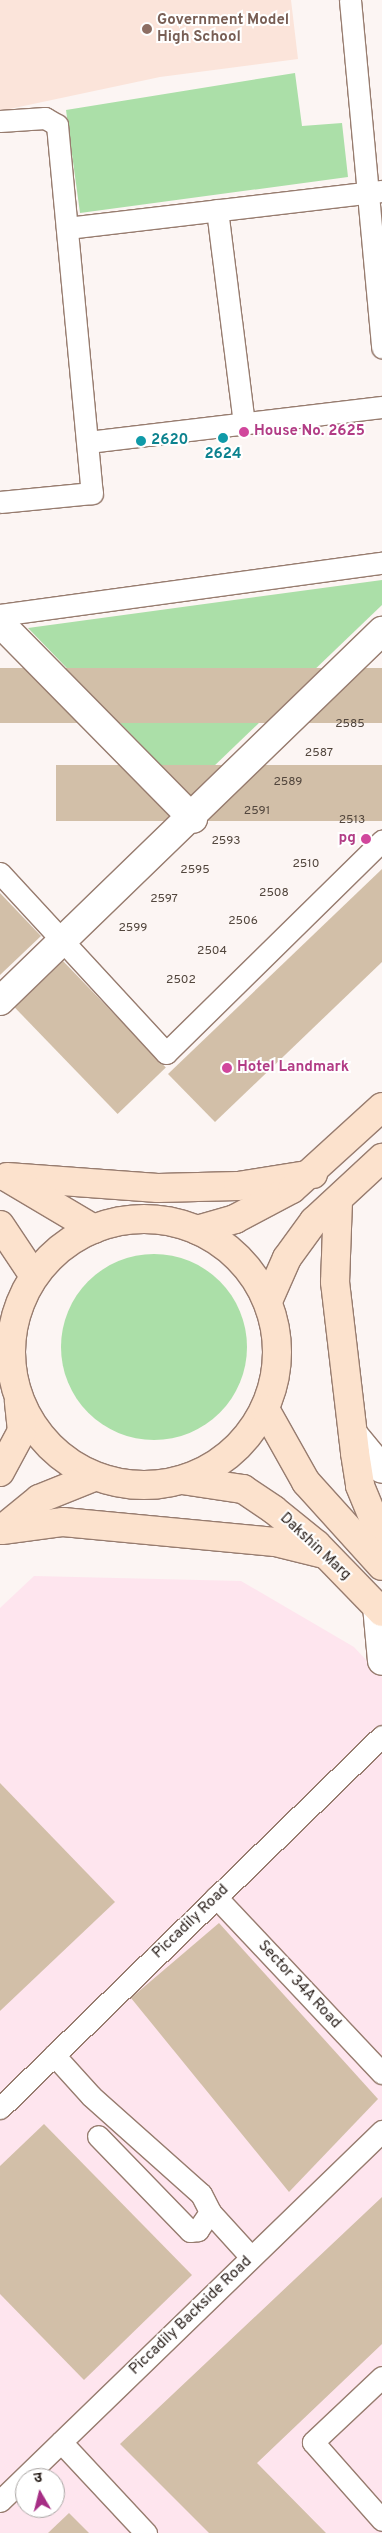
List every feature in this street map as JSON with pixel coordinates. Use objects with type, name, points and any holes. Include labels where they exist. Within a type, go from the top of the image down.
[{"type":"main road","points":[[197,1230],[235,1219],[292,1189],[312,1174],[382,1108]]},
{"type":"main road","points":[[268,1301],[287,1258],[314,1221],[338,1201],[382,1158]]},
{"type":"main road","points":[[4,1173],[158,1188],[238,1186],[312,1174]]},
{"type":"main road","points":[[4,1173],[94,1229]]},
{"type":"main road","points":[[338,1201],[335,1282],[353,1434],[360,1486],[382,1539]]},
{"type":"main road","points":[[0,1472],[22,1431],[19,1401],[11,1370],[11,1337],[18,1305],[34,1276],[64,1246],[94,1229],[128,1220],[154,1220],[197,1230],[226,1247],[251,1271],[268,1301],[277,1337],[276,1374],[265,1409],[244,1441],[223,1459],[182,1480],[153,1486],[94,1477],[62,1459],[37,1433],[19,1401]]},
{"type":"main road","points":[[0,1225],[34,1276]]},
{"type":"main road","points":[[265,1409],[306,1482],[382,1566]]},
{"type":"main road","points":[[1,1530],[39,1499],[94,1477]]},
{"type":"main road","name":"Dakshin Marg","points":[[182,1480],[243,1489],[274,1510],[324,1554],[379,1609]]},
{"type":"main road","points":[[1,1530],[63,1522],[275,1542],[324,1554]]},
{"type":"street","points":[[350,0],[375,192],[382,348]]},
{"type":"street","points":[[0,122],[45,118],[57,125],[92,493],[0,502]]},
{"type":"street","points":[[67,228],[375,192]]},
{"type":"street","points":[[217,210],[244,423]]},
{"type":"street","points":[[88,442],[382,407]]},
{"type":"street","points":[[0,615],[382,562]]},
{"type":"street","points":[[0,623],[193,819]]},
{"type":"street","points":[[0,1001],[193,819],[382,631]]},
{"type":"street","points":[[0,873],[166,1053],[382,841]]},
{"type":"street","points":[[353,1434],[382,1469]]},
{"type":"street","points":[[379,1609],[382,1662]]},
{"type":"street","name":"Piccadily Road","points":[[0,2108],[382,1736]]},
{"type":"street","name":"Sector 34A Road","points":[[216,1897],[382,2073]]},
{"type":"street","points":[[54,2055],[91,2096],[201,2194],[210,2212],[252,2257]]},
{"type":"street","name":"Piccadily Backside Road","points":[[0,2501],[382,2130]]},
{"type":"street","points":[[98,2136],[190,2231],[198,2230],[210,2212]]},
{"type":"street","points":[[378,2390],[313,2442],[382,2520]]},
{"type":"street","points":[[61,2442],[146,2533]]},
{"type":"shaded area","name":"Government Model High School","points":[[0,0],[291,0],[298,59],[160,77],[0,111]]},
{"type":"shaded area","points":[[34,1576],[241,1581],[354,1647],[382,1677],[382,2533],[0,2533],[0,1608]]},
{"type":"green space","points":[[295,73],[302,126],[342,123],[348,177],[80,213],[66,110]]},
{"type":"green space","points":[[382,580],[382,605],[187,792],[28,628]]},
{"type":"green space","points":[[145,1254],[163,1254],[190,1261],[220,1281],[240,1311],[247,1338],[247,1356],[240,1383],[220,1413],[190,1433],[163,1440],[145,1440],[127,1436],[110,1429],[95,1419],[82,1406],[72,1391],[65,1374],[61,1356],[61,1338],[65,1320],[72,1303],[82,1288],[95,1275],[110,1265],[127,1258]]},
{"type":"building","points":[[0,668],[382,668],[382,723],[0,723]]},
{"type":"building","points":[[56,765],[382,765],[382,821],[56,821]]},
{"type":"building","points":[[382,869],[382,962],[215,1122],[168,1074]]},
{"type":"building","points":[[0,893],[41,936],[0,975]]},
{"type":"building","points":[[63,961],[166,1067],[118,1114],[15,1008]]},
{"type":"building","points":[[0,1783],[115,1902],[0,2011]]},
{"type":"building","points":[[219,1923],[378,2099],[289,2192],[131,1998]]},
{"type":"building","points":[[44,2124],[192,2275],[84,2380],[0,2294],[0,2166]]},
{"type":"building","points":[[382,2197],[382,2344],[257,2463],[326,2533],[209,2533],[120,2444]]},
{"type":"building","points":[[69,2513],[89,2533],[48,2533]]},
{"type":"place","name":"Government Model High School","points":[[147,29]]},
{"type":"place","name":"House No. 2625","points":[[244,432]]},
{"type":"place","name":"2624","points":[[223,438]]},
{"type":"place","name":"2620","points":[[141,441]]},
{"type":"place","name":"pg","points":[[366,839]]},
{"type":"place","name":"Hotel Landmark","points":[[227,1068]]}]
